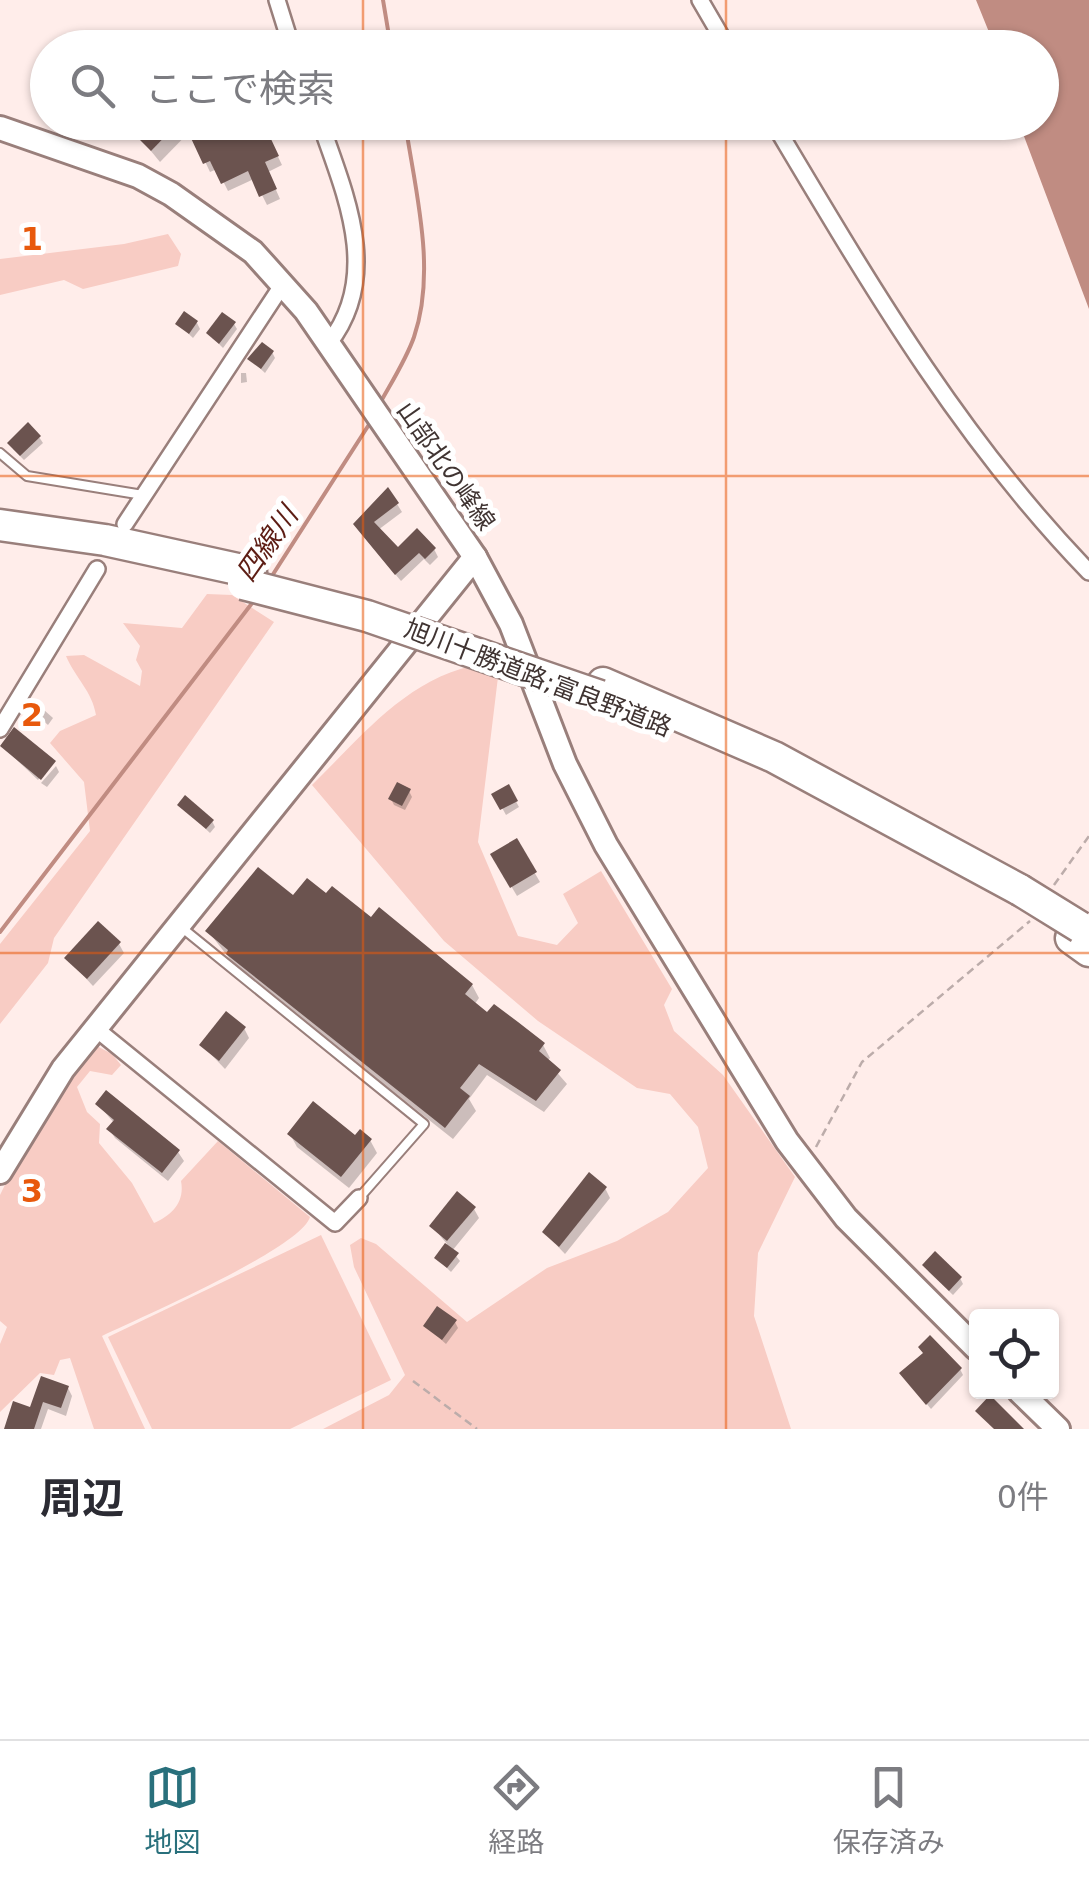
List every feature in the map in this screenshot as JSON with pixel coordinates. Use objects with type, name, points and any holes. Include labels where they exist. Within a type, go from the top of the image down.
[{"type":"highway","name":"旭川十勝道路;富良野道路","points":[[1,533],[105,540],[467,634],[774,757],[1029,900],[1082,937]]},
{"type":"main road","name":"山部北の峰線","points":[[0,128],[30,138]]},
{"type":"main road","name":"山部北の峰線","points":[[0,1172],[32,1114],[94,1028],[475,557],[329,343],[283,284],[224,228],[138,176],[34,140]]},
{"type":"main road","points":[[475,557],[510,624],[565,764],[606,845],[804,1165],[846,1218],[969,1341]]},
{"type":"main road","points":[[1027,1399],[1058,1429]]},
{"type":"street","points":[[276,0],[286,30]]},
{"type":"street","points":[[700,0],[718,30]]},
{"type":"street","points":[[326,140],[349,208],[357,250],[353,297],[341,328],[329,343]]},
{"type":"street","points":[[784,140],[933,382],[1034,513],[1089,572]]},
{"type":"street","points":[[125,524],[283,284]]},
{"type":"street","points":[[0,729],[97,569]]},
{"type":"street","points":[[94,1028],[335,1223],[359,1198]]},
{"type":"lane","points":[[0,453],[28,476],[143,495]]},
{"type":"lane","points":[[178,924],[424,1124],[359,1198]]},
{"type":"path","points":[[804,1165],[862,1062],[1003,948],[1029,900],[1089,836]]},
{"type":"path","points":[[413,1380],[477,1429]]},
{"type":"shaded area","points":[[976,0],[1089,0],[1089,309],[1025,140],[1059,140],[1059,30],[988,30]]},
{"type":"shaded area","points":[[168,234],[181,254],[178,266],[83,289],[64,280],[0,295],[0,259],[124,244]]},
{"type":"shaded area","points":[[207,594],[232,595],[274,622],[54,938],[48,963],[0,1024],[0,944],[90,831],[84,782],[50,743],[60,731],[96,715],[66,656],[84,655],[140,686],[142,671],[136,660],[140,646],[123,623],[182,628]]},
{"type":"shaded area","points":[[471,666],[498,677],[478,842],[518,936],[557,945],[578,923],[563,894],[601,871],[672,989],[664,1005],[674,1031],[723,1075],[795,1177],[758,1253],[754,1316],[791,1429],[323,1429],[389,1395],[405,1375],[354,1267],[350,1245],[361,1238],[376,1244],[467,1322],[547,1268],[617,1241],[668,1212],[708,1168],[698,1127],[670,1094],[637,1088],[538,1021],[444,941],[312,785],[404,698],[447,674]]},
{"type":"shaded area","points":[[93,1044],[112,1054],[121,1065],[112,1075],[90,1071],[77,1087],[87,1112],[100,1124],[99,1143],[132,1183],[154,1223],[176,1207],[181,1181],[218,1141],[310,1217],[300,1231],[250,1264],[102,1336],[145,1429],[94,1429],[70,1358],[60,1360],[54,1375],[40,1373],[0,1412],[0,1344],[7,1327],[0,1321],[0,1195],[35,1124]]},
{"type":"shaded area","points":[[321,1235],[391,1380],[290,1429],[152,1429],[108,1337]]},
{"type":"building","points":[[140,140],[162,140],[151,151]]},
{"type":"building","points":[[192,140],[271,140],[279,156],[265,162],[277,189],[259,197],[248,171],[221,184],[210,161],[203,164]]},
{"type":"building","points":[[184,311],[198,321],[189,334],[175,324]]},
{"type":"building","points":[[222,312],[236,322],[219,344],[206,333]]},
{"type":"building","points":[[262,342],[274,351],[261,369],[247,359]]},
{"type":"building","points":[[28,422],[41,436],[20,456],[7,443]]},
{"type":"building","points":[[388,487],[399,503],[374,522],[398,547],[417,528],[436,548],[425,559],[419,553],[395,575],[353,524]]},
{"type":"building","points":[[14,727],[56,761],[41,780],[0,746]]},
{"type":"building","points":[[397,782],[411,789],[402,806],[388,799]]},
{"type":"building","points":[[509,784],[518,801],[500,810],[491,794]]},
{"type":"building","points":[[185,795],[214,820],[206,829],[177,805]]},
{"type":"building","points":[[517,838],[537,872],[510,888],[490,854]]},
{"type":"building","points":[[258,867],[293,895],[307,878],[326,893],[332,886],[371,917],[379,907],[473,984],[465,994],[487,1012],[494,1004],[545,1043],[539,1051],[561,1070],[536,1101],[479,1064],[460,1088],[470,1096],[445,1128],[226,954],[228,950],[205,931]]},
{"type":"building","points":[[98,921],[121,942],[87,979],[64,958]]},
{"type":"building","points":[[226,1011],[246,1027],[219,1061],[199,1045]]},
{"type":"building","points":[[106,1090],[180,1150],[162,1173],[106,1129],[114,1120],[95,1104]]},
{"type":"building","points":[[313,1101],[355,1135],[360,1129],[372,1139],[341,1177],[287,1134]]},
{"type":"building","points":[[589,1172],[607,1187],[559,1247],[542,1232]]},
{"type":"building","points":[[457,1191],[476,1207],[447,1241],[429,1226]]},
{"type":"building","points":[[445,1243],[459,1253],[447,1268],[434,1258]]},
{"type":"building","points":[[935,1251],[962,1277],[949,1291],[922,1265]]},
{"type":"building","points":[[437,1306],[457,1320],[442,1340],[423,1326]]},
{"type":"building","points":[[930,1335],[962,1368],[926,1405],[899,1373],[923,1353],[918,1347]]},
{"type":"building","points":[[41,1376],[69,1386],[61,1408],[43,1402],[34,1429],[4,1429],[13,1401],[30,1407]]},
{"type":"building","points":[[986,1399],[994,1399],[1024,1429],[994,1429],[975,1411]]},
{"type":"waterway","name":"四線川","points":[[383,0],[388,30]]},
{"type":"waterway","name":"四線川","points":[[379,405],[414,337],[424,285],[422,230],[408,140]]},
{"type":"waterway","name":"四線川","points":[[270,579],[370,423]]},
{"type":"waterway","name":"四線川","points":[[0,932],[256,598]]}]
